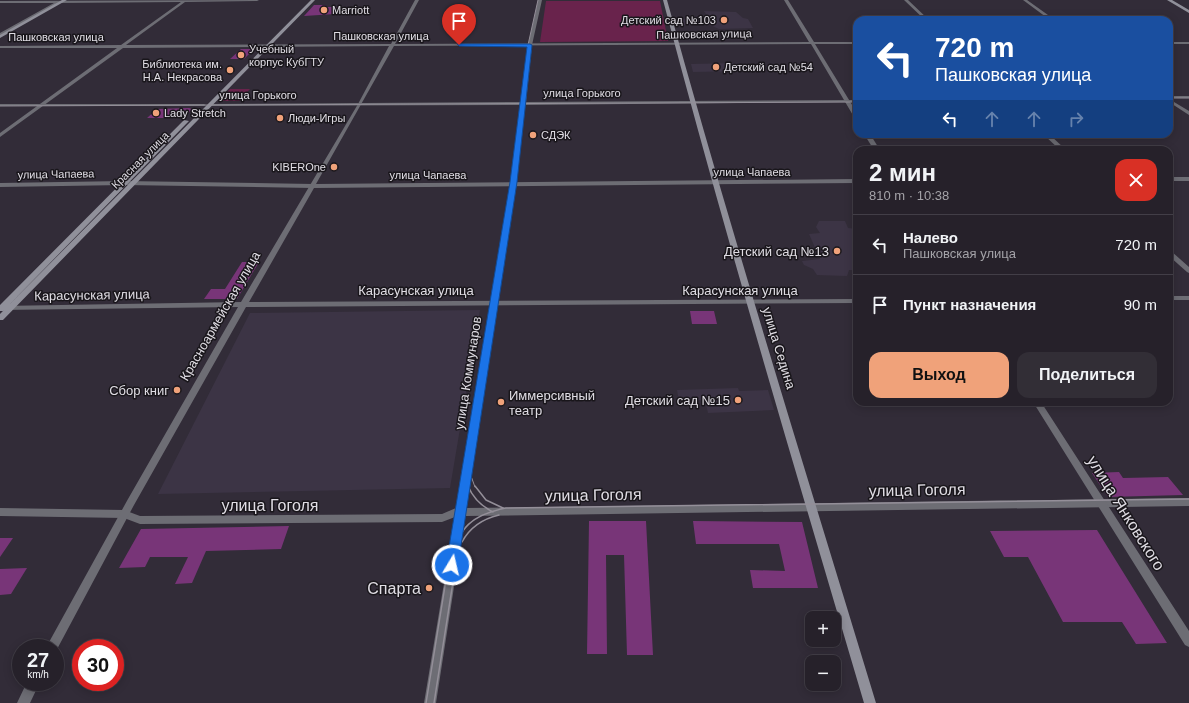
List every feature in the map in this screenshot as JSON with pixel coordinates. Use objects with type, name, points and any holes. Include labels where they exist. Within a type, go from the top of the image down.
[{"type":"main road","name":"Красная улица","points":[[0,318],[210,105],[309,0]]},
{"type":"main road","name":"Красная улица","points":[[0,309],[124,183],[314,0]]},
{"type":"main road","name":"улица Седина","points":[[665,0],[750,303],[870,703]]},
{"type":"main road","points":[[1169,0],[1189,12]]},
{"type":"street","points":[[0,2],[257,0]]},
{"type":"street","name":"Красноармейская улица","points":[[57,639],[124,514],[244,303],[360,104],[417,0]]},
{"type":"street","name":"улица Коммунаров","points":[[430,703],[513,184],[524,104],[530,45],[540,0]]},
{"type":"street","points":[[786,0],[810,42],[853,111]]},
{"type":"street","points":[[906,0],[923,16]]},
{"type":"street","points":[[1025,0],[1047,16]]},
{"type":"street","points":[[0,36],[62,1]]},
{"type":"street","points":[[0,135],[184,1]]},
{"type":"street","name":"Пашковская улица","points":[[0,46],[530,45],[853,42]]},
{"type":"street","points":[[1173,43],[1189,43]]},
{"type":"street","points":[[1173,99],[1189,97]]},
{"type":"street","name":"улица Горького","points":[[210,105],[853,101]]},
{"type":"street","points":[[1173,102],[1189,113]]},
{"type":"street","name":"улица Горького","points":[[0,105],[204,105]]},
{"type":"street","points":[[1050,138],[1059,146]]},
{"type":"street","points":[[1173,179],[1189,178]]},
{"type":"street","name":"улица Чапаева","points":[[0,185],[133,183],[313,186],[853,181]]},
{"type":"street","points":[[1173,256],[1189,271]]},
{"type":"street","points":[[1173,298],[1189,298]]},
{"type":"street","name":"Карасунская улица","points":[[0,309],[244,303],[750,303],[853,301]]},
{"type":"street","name":"улица Янковского","points":[[1040,406],[1189,641]]},
{"type":"street","name":"улица Гоголя","points":[[0,512],[124,514],[140,520],[442,518],[461,512],[1189,502]]},
{"type":"street","points":[[23,703],[29,691]]},
{"type":"shaded area","points":[[546,1],[660,1],[668,41],[540,42]]},
{"type":"shaded area","name":"Детский сад №103","points":[[704,11],[736,12],[743,18],[748,19],[753,28],[719,29],[710,25],[678,25],[677,19],[709,19]]},
{"type":"shaded area","name":"Детский сад №54","points":[[739,63],[743,71],[693,72],[691,64]]},
{"type":"shaded area","points":[[230,89],[250,89],[239,101],[219,101]]},
{"type":"shaded area","name":"Детский сад №13","points":[[819,221],[845,221],[848,228],[853,229],[853,270],[849,270],[847,276],[817,275],[813,269],[804,265],[802,261],[820,259],[809,234],[820,233],[816,227]]},
{"type":"shaded area","points":[[480,310],[450,488],[158,494],[250,313]]},
{"type":"shaded area","name":"Детский сад №15","points":[[738,388],[739,391],[768,390],[774,410],[708,413],[705,400],[679,401],[677,390]]},
{"type":"building","name":"Marriott","points":[[314,5],[326,5],[324,7],[341,7],[335,14],[304,16]]},
{"type":"building","points":[[241,49],[254,49],[244,59],[230,59]]},
{"type":"building","points":[[157,109],[192,109],[183,118],[147,118]]},
{"type":"building","points":[[242,262],[259,262],[237,299],[204,299],[211,289],[225,289]]},
{"type":"building","points":[[690,311],[714,311],[717,324],[692,324]]},
{"type":"building","points":[[1119,472],[1123,478],[1168,477],[1183,495],[1108,497],[1092,473]]},
{"type":"building","points":[[589,521],[646,521],[653,655],[627,655],[624,555],[606,555],[607,654],[587,654]]},
{"type":"building","points":[[693,521],[802,522],[818,588],[753,588],[750,570],[785,571],[779,544],[696,544]]},
{"type":"building","points":[[289,526],[281,549],[206,551],[192,583],[175,584],[188,557],[150,557],[145,567],[119,568],[141,529]]},
{"type":"building","points":[[1097,530],[1167,643],[1136,644],[1122,622],[1063,622],[1028,557],[1004,557],[990,531]]},
{"type":"building","points":[[0,538],[13,538],[0,557]]},
{"type":"building","points":[[27,568],[11,594],[0,595],[0,569]]},
{"type":"tram line","points":[[522,104],[528,45],[538,0]]},
{"type":"tram line","points":[[1173,98],[1189,98]]},
{"type":"tram line","points":[[522,104],[853,102]]},
{"type":"tram line","points":[[0,106],[522,104]]},
{"type":"tram line","points":[[465,467],[511,186],[522,104]]},
{"type":"tram line","points":[[468,484],[478,420]]},
{"type":"tram line","points":[[462,487],[465,467]]},
{"type":"tram line","points":[[465,467],[468,484]]},
{"type":"tram line","points":[[471,476],[475,487]]},
{"type":"tram line","points":[[453,541],[462,486]]},
{"type":"tram line","points":[[460,535],[468,486]]},
{"type":"tram line","points":[[468,486],[478,501],[492,512]]},
{"type":"tram line","points":[[475,486],[486,500],[503,508]]},
{"type":"tram line","points":[[492,512],[506,508],[1189,499]]},
{"type":"tram line","points":[[460,535],[468,524],[484,514],[492,512]]},
{"type":"tram line","points":[[462,542],[477,524],[499,515]]},
{"type":"tram line","points":[[434,703],[460,535]]},
{"type":"tram line","points":[[449,561],[460,535]]},
{"type":"tram line","points":[[449,561],[450,555]]},
{"type":"tram line","points":[[426,703],[449,561]]},
{"type":"place","name":"Marriott","points":[[324,10]]},
{"type":"place","name":"Детский сад №103","points":[[724,20]]},
{"type":"place","name":"Учебный корпус КубГТУ","points":[[241,55]]},
{"type":"place","name":"Детский сад №54","points":[[716,67]]},
{"type":"place","name":"Библиотека им. Н.А. Некрасова","points":[[230,70]]},
{"type":"place","name":"Lady Stretch","points":[[156,113]]},
{"type":"place","name":"Люди-Игры","points":[[280,118]]},
{"type":"place","name":"СДЭК","points":[[533,135]]},
{"type":"place","name":"KIBEROne","points":[[334,167]]},
{"type":"place","name":"Детский сад №13","points":[[837,251]]},
{"type":"place","name":"Сбор книг","points":[[177,390]]},
{"type":"place","name":"Детский сад №15","points":[[738,400]]},
{"type":"place","name":"Иммерсивный театр","points":[[501,402]]},
{"type":"place","name":"Спарта","points":[[429,588]]},
{"type":"route","points":[[452,565],[513,182],[522,120],[530,45],[459,45]]}]
